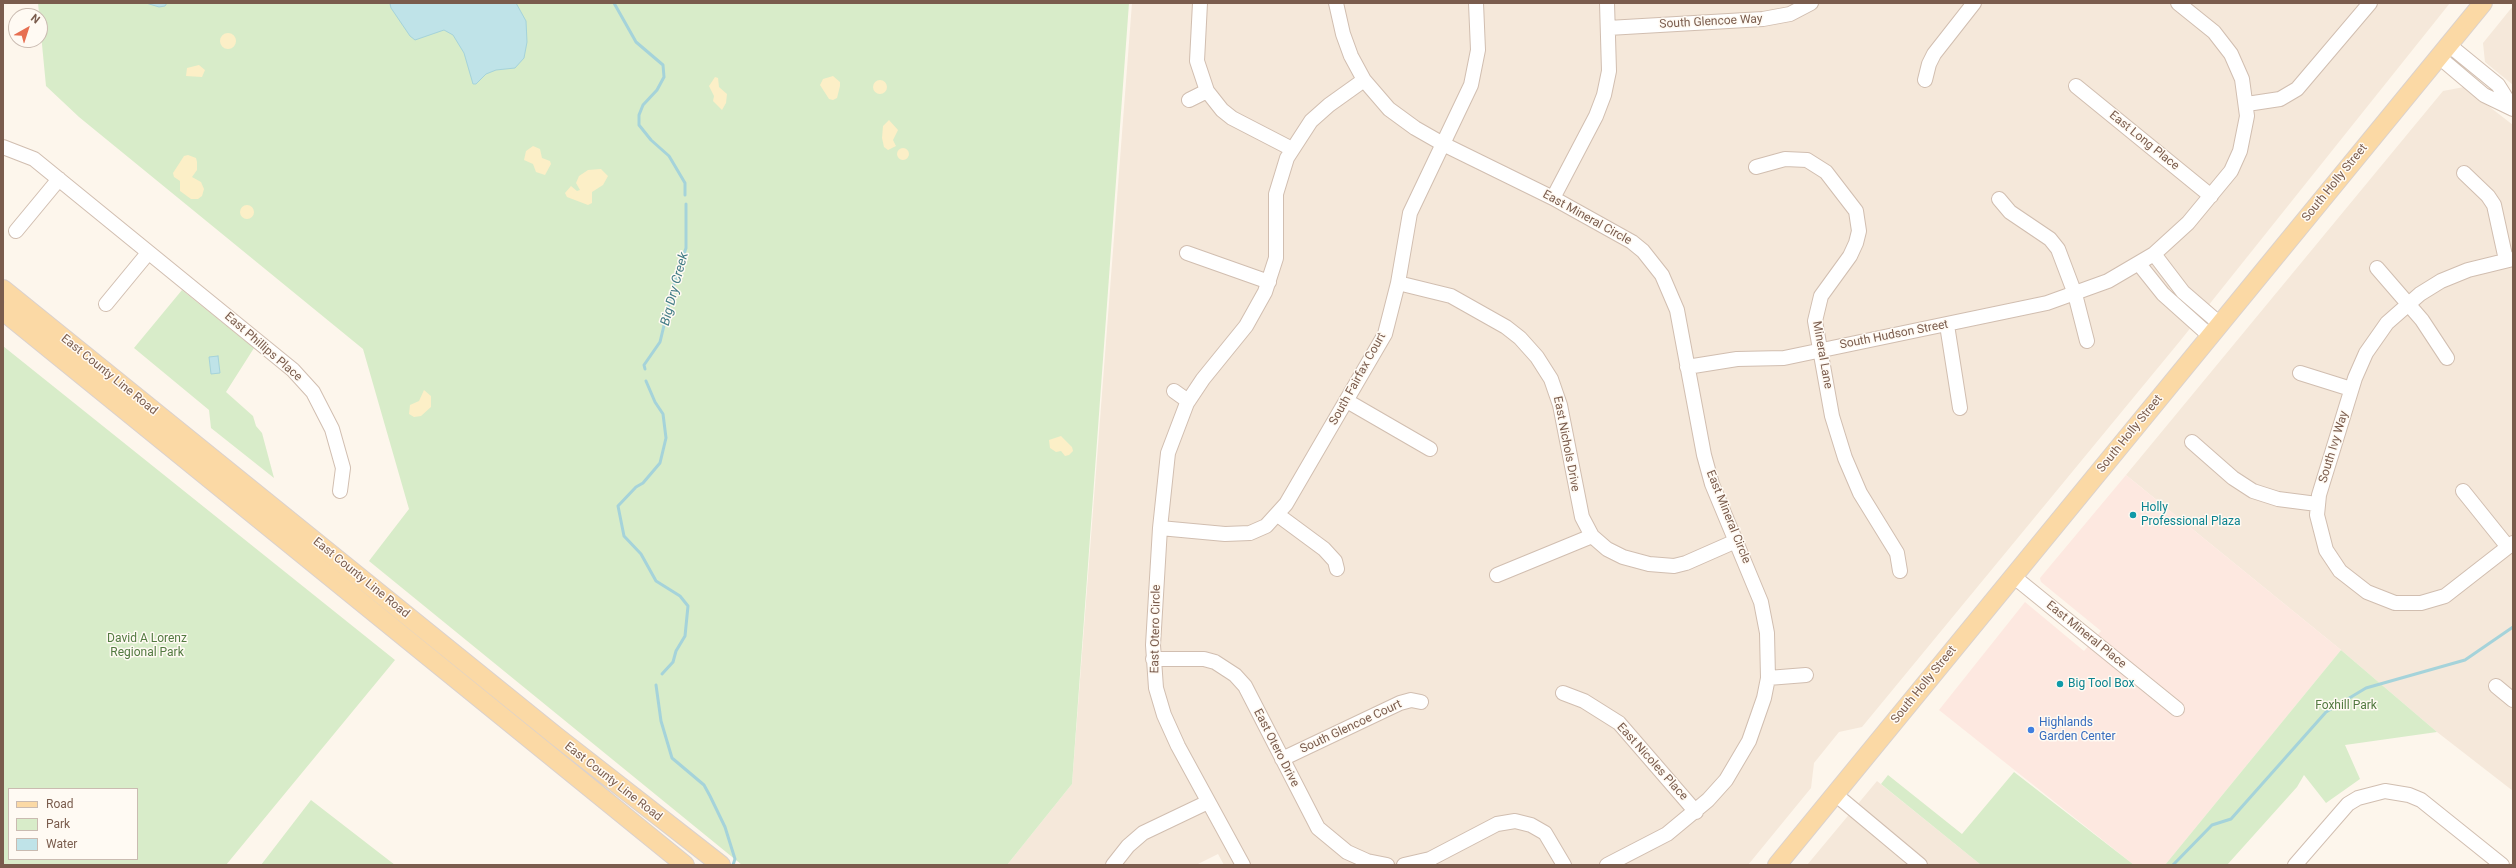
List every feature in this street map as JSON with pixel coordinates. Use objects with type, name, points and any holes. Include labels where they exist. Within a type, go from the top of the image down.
[{"type":"main road","name":"South Holly Street","points":[[1783,863],[1835,794],[2483,3]]},
{"type":"main road","name":"East County Line Road","points":[[3,289],[556,736],[721,865]]},
{"type":"main road","name":"East County Line Road","points":[[3,311],[685,865]]},
{"type":"street","points":[[1200,3],[1197,61],[1207,91],[1222,110],[1232,118],[1292,149]]},
{"type":"street","name":"East Mineral Circle","points":[[1336,3],[1342,34],[1364,80],[1389,109],[1415,128],[1443,144],[1620,233],[1651,260],[1671,292],[1677,310],[1708,470],[1761,602],[1767,632],[1768,678],[1756,726],[1726,780],[1696,812],[1667,834],[1607,865]]},
{"type":"street","name":"South Fairfax Court","points":[[1160,528],[1225,534],[1250,533],[1266,526],[1278,515],[1347,401],[1380,344],[1392,311],[1410,213],[1467,96],[1475,69],[1478,50],[1476,3]]},
{"type":"street","points":[[1552,198],[1601,106],[1609,71],[1607,3]]},
{"type":"street","name":"South Glencoe Way","points":[[1608,28],[1763,19],[1790,14],[1811,3]]},
{"type":"street","points":[[1925,80],[1929,64],[1934,54],[1974,3]]},
{"type":"street","points":[[2246,104],[2280,99],[2297,89],[2370,3]]},
{"type":"street","name":"South Hudson Street","points":[[1687,367],[1737,359],[1784,358],[2047,303],[2108,282],[2154,254],[2178,233],[2231,171],[2240,151],[2245,129],[2246,104],[2242,79],[2231,54],[2214,32],[2186,5]]},
{"type":"street","points":[[2444,51],[2498,85],[2513,109]]},
{"type":"street","name":"East Otero Circle","points":[[1242,865],[1164,715],[1156,688],[1153,659],[1160,528],[1168,453],[1175,431],[1188,401],[1253,315],[1269,282],[1276,258],[1276,194],[1282,169],[1292,149],[1304,129],[1319,113],[1364,80]]},
{"type":"street","name":"East Long Place","points":[[2076,86],[2211,196]]},
{"type":"street","points":[[1189,100],[1207,91]]},
{"type":"street","name":"East Phillips Place","points":[[3,147],[26,154],[59,179],[302,378],[322,407],[338,445],[343,468],[340,491]]},
{"type":"street","name":"Mineral Lane","points":[[1756,167],[1785,159],[1806,160],[1826,172],[1856,210],[1859,231],[1856,243],[1821,296],[1816,308],[1815,320],[1832,416],[1845,458],[1860,493],[1897,553],[1900,571]]},
{"type":"street","points":[[2464,173],[2488,196],[2494,205],[2509,260]]},
{"type":"street","points":[[16,231],[59,179]]},
{"type":"street","points":[[1999,198],[2010,212],[2055,244],[2075,294],[2087,341]]},
{"type":"street","points":[[106,304],[148,253]]},
{"type":"street","points":[[1187,253],[1269,282]]},
{"type":"street","points":[[2154,254],[2215,330]]},
{"type":"street","name":"South Ivy Way","points":[[2317,504],[2351,389],[2360,366],[2372,343],[2387,323],[2408,304],[2431,287],[2454,275],[2509,260]]},
{"type":"street","points":[[2139,264],[2163,294],[2215,330]]},
{"type":"street","points":[[2377,268],[2427,327],[2447,358]]},
{"type":"street","name":"East Nichols Drive","points":[[1398,283],[1450,296],[1506,327],[1520,338],[1537,357],[1556,391],[1578,505],[1592,536],[1607,549],[1623,557],[1659,566],[1686,563],[1736,541]]},
{"type":"street","points":[[1947,325],[1960,408]]},
{"type":"street","points":[[2300,373],[2351,389]]},
{"type":"street","points":[[1174,391],[1188,401]]},
{"type":"street","points":[[1347,401],[1430,449]]},
{"type":"street","points":[[2192,442],[2233,478],[2253,491],[2278,500],[2317,504],[2321,538],[2333,562],[2349,579],[2367,592],[2395,603],[2421,604],[2445,596],[2510,545],[2463,490]]},
{"type":"street","points":[[1278,515],[1324,549],[1335,561],[1337,569]]},
{"type":"street","points":[[1497,575],[1592,536]]},
{"type":"street","name":"East Mineral Place","points":[[2013,576],[2177,709]]},
{"type":"street","name":"East Otero Drive","points":[[1153,659],[1204,659],[1215,662],[1235,675],[1245,686],[1310,815],[1328,838],[1356,857],[1387,865]]},
{"type":"street","points":[[1768,678],[1806,675]]},
{"type":"street","points":[[2496,686],[2513,700]]},
{"type":"street","name":"East Nicoles Place","points":[[1563,694],[1584,701],[1619,723],[1696,812]]},
{"type":"street","name":"South Glencoe Court","points":[[1282,759],[1400,703],[1411,700],[1421,702]]},
{"type":"street","points":[[2295,865],[2348,804],[2358,798],[2385,791],[2409,795],[2421,800],[2502,865]]},
{"type":"street","points":[[1835,794],[1920,865]]},
{"type":"street","points":[[1113,865],[1128,846],[1143,833],[1208,802]]},
{"type":"street","points":[[1404,865],[1430,859],[1498,824],[1515,821],[1531,825],[1545,833],[1564,865]]},
{"type":"shaded area","points":[[1132,3],[2450,3],[2180,341],[1862,727],[1839,732],[1814,763],[1811,788],[1748,865],[1224,865],[1218,854],[1196,865],[1007,865],[1072,784]]},
{"type":"shaded area","points":[[2513,6],[2513,85],[2485,62],[2483,43]]},
{"type":"shaded area","points":[[2464,87],[2513,125],[2513,791],[2437,732],[2341,650],[2126,475],[2443,91]]},
{"type":"shaded area","points":[[2126,475],[2341,650],[2165,865],[2134,865],[1939,710],[2025,602],[2084,651],[2101,631],[2041,582],[2040,578]]},
{"type":"shaded area","points":[[1877,781],[1981,865],[1807,865]]},
{"type":"green space","points":[[38,3],[1129,3],[1072,784],[1007,865],[742,865],[369,561],[409,509],[363,349],[79,117],[46,86],[42,48],[48,48],[48,8],[38,8]]},
{"type":"green space","points":[[182,290],[254,348],[226,392],[253,416],[256,426],[262,433],[274,478],[211,428],[209,410],[134,348]]},
{"type":"green space","name":"David A Lorenz Regional Park","points":[[3,346],[395,660],[226,865],[3,865]]},
{"type":"green space","name":"Foxhill Park","points":[[2341,650],[2437,732],[2345,745],[2360,779],[2326,803],[2304,775],[2297,787],[2227,865],[2165,865]]},
{"type":"green space","points":[[2014,772],[2134,865],[1981,865],[1881,784],[1888,775],[1962,834]]},
{"type":"green space","points":[[311,800],[395,865],[261,865]]},
{"type":"sand","points":[[225,33],[231,33],[236,38],[234,47],[231,49],[225,49],[220,44],[220,38]]},
{"type":"sand","points":[[199,65],[205,70],[202,77],[186,76],[187,68]]},
{"type":"sand","points":[[833,76],[840,82],[840,86],[837,98],[833,100],[829,99],[820,85],[823,79]]},
{"type":"sand","points":[[715,77],[718,78],[719,87],[727,94],[726,103],[722,110],[713,101],[714,96],[709,86]]},
{"type":"sand","points":[[880,80],[885,82],[887,87],[885,92],[880,94],[875,92],[873,87],[875,82]]},
{"type":"sand","points":[[889,120],[898,130],[893,140],[896,146],[888,150],[884,147],[882,138],[883,126]]},
{"type":"sand","points":[[533,146],[540,149],[542,158],[550,161],[551,164],[545,175],[536,172],[533,164],[524,160],[526,151]]},
{"type":"sand","points":[[905,148],[908,149],[908,159],[901,160],[898,159],[897,152],[898,149]]},
{"type":"sand","points":[[188,155],[196,158],[197,170],[192,177],[201,182],[204,189],[202,196],[198,199],[191,199],[180,191],[180,181],[174,177],[173,173],[184,156]]},
{"type":"sand","points":[[601,169],[608,176],[603,185],[592,192],[592,203],[588,205],[567,197],[565,193],[571,186],[577,191],[580,190],[576,183],[579,176],[588,170]]},
{"type":"sand","points":[[247,205],[252,207],[254,212],[252,217],[247,219],[242,217],[240,212],[242,207]]},
{"type":"sand","points":[[424,390],[431,396],[431,407],[421,416],[414,417],[409,414],[410,405],[419,401]]},
{"type":"sand","points":[[1061,436],[1072,447],[1073,451],[1069,455],[1065,456],[1061,451],[1056,452],[1050,448],[1049,440]]},
{"type":"water","points":[[146,3],[167,3],[165,6],[159,7]]},
{"type":"water","points":[[516,3],[526,21],[527,42],[524,58],[515,68],[496,70],[486,74],[476,84],[473,84],[464,53],[453,35],[444,30],[415,40],[410,36],[391,8],[390,4]]},
{"type":"water","points":[[218,356],[220,373],[211,374],[209,357]]},
{"type":"waterway","name":"Big Dry Creek","points":[[614,3],[636,42],[663,65],[664,77],[657,90],[643,105],[639,115],[639,125],[651,140],[669,156],[685,183],[685,195]]},
{"type":"waterway","name":"Big Dry Creek","points":[[645,369],[644,365],[660,342],[674,284],[686,248],[686,204]]},
{"type":"waterway","name":"Big Dry Creek","points":[[646,381],[655,402],[663,414],[666,438],[660,463],[643,483],[636,487],[618,506],[624,536],[641,554],[656,581],[680,596],[688,606],[685,636],[676,651],[673,662],[662,674]]},
{"type":"waterway","points":[[2173,865],[2212,825],[2231,819],[2326,712],[2366,688],[2465,660],[2513,627]]},
{"type":"waterway","name":"Big Dry Creek","points":[[656,685],[661,721],[672,758],[704,785],[725,827],[735,859],[733,865]]},
{"type":"place","name":"Holly Professional Plaza","points":[[2133,515]]},
{"type":"place","name":"Big Tool Box","points":[[2060,684]]},
{"type":"place","name":"Highlands Garden Center","points":[[2031,730]]}]
